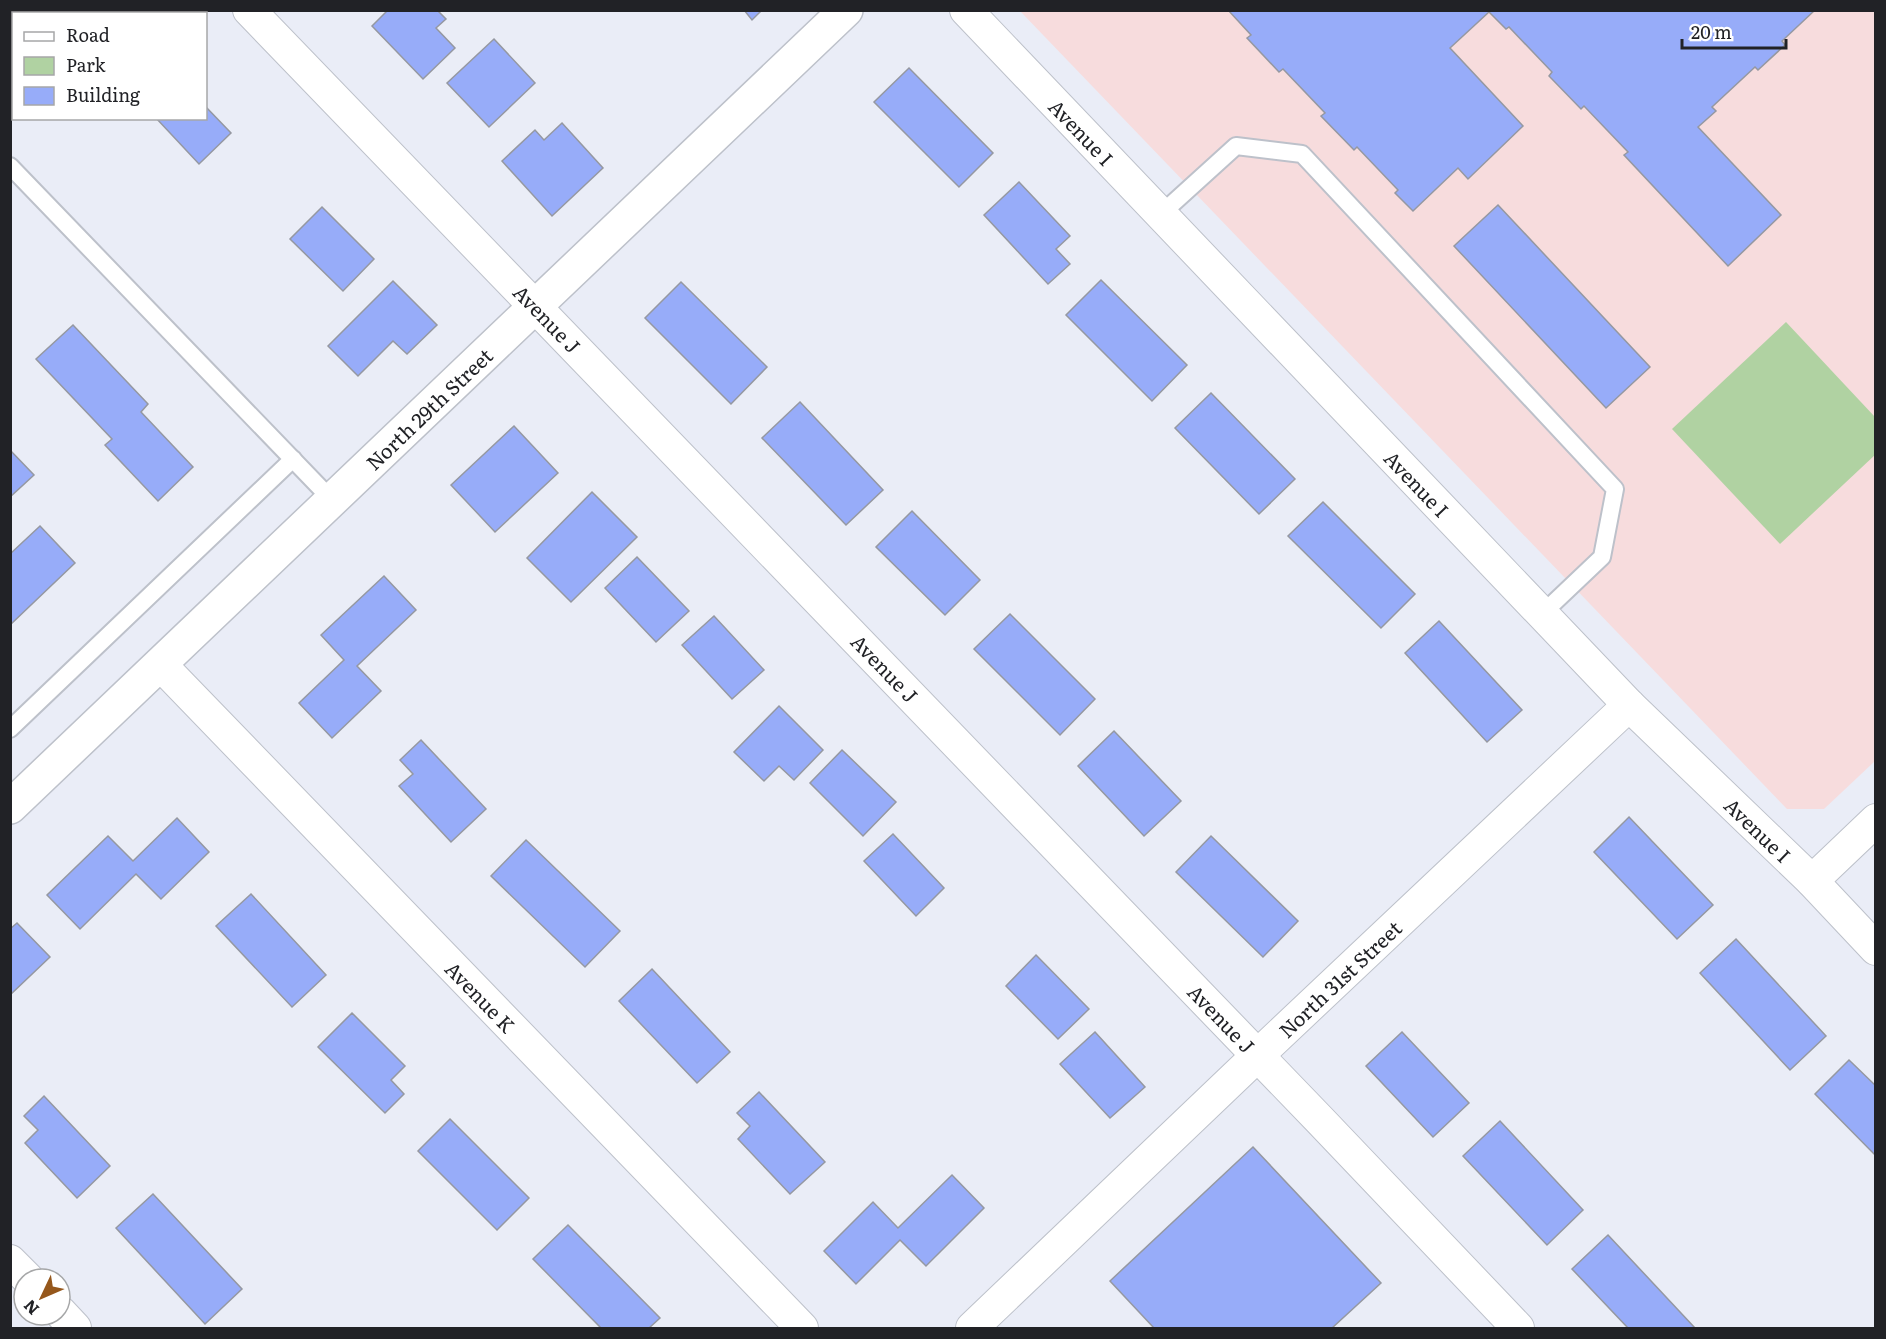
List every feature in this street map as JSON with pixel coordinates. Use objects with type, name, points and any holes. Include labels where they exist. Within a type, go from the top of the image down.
[{"type":"street","name":"Avenue J","points":[[249,10],[1258,1055],[1518,1329]]},
{"type":"street","name":"North 29th Street","points":[[10,807],[846,10]]},
{"type":"street","name":"Avenue I","points":[[966,10],[1629,705],[1812,881],[1875,948]]},
{"type":"street","name":"Avenue K","points":[[160,664],[802,1329]]},
{"type":"street","name":"North 31st Street","points":[[972,1329],[1629,705]]},
{"type":"street","points":[[1812,881],[1875,820]]},
{"type":"lane","points":[[1161,214],[1236,146],[1302,154],[1615,489],[1602,557],[1543,613]]},
{"type":"lane","points":[[10,166],[332,500]]},
{"type":"lane","points":[[10,729],[293,459]]},
{"type":"shaded area","points":[[1020,11],[1875,11],[1875,761],[1824,809],[1787,809]]},
{"type":"green space","points":[[1786,322],[1875,417],[1876,454],[1780,544],[1672,429]]},
{"type":"building","points":[[30,10],[90,10],[88,12],[32,12]]},
{"type":"building","points":[[388,10],[437,10],[446,19],[436,28],[455,48],[423,79],[372,26]]},
{"type":"building","points":[[744,10],[762,10],[752,20]]},
{"type":"building","points":[[1228,10],[1815,10],[1782,41],[1785,45],[1758,70],[1755,67],[1712,107],[1716,111],[1698,127],[1781,215],[1728,266],[1624,155],[1628,152],[1584,106],[1581,109],[1549,76],[1552,72],[1509,27],[1506,29],[1489,12],[1450,48],[1523,126],[1468,179],[1458,168],[1413,211],[1395,193],[1398,190],[1357,147],[1354,150],[1321,116],[1325,113],[1283,69],[1279,72],[1247,38],[1251,35]]},
{"type":"building","points":[[494,39],[535,83],[489,127],[447,83]]},
{"type":"building","points":[[909,68],[993,153],[959,187],[874,102]]},
{"type":"building","points":[[207,108],[231,133],[199,164],[158,120],[207,120]]},
{"type":"building","points":[[562,123],[603,168],[552,216],[502,161],[535,130],[544,140]]},
{"type":"building","points":[[1019,182],[1070,236],[1056,249],[1070,264],[1048,284],[984,215]]},
{"type":"building","points":[[1498,205],[1650,367],[1606,408],[1454,246]]},
{"type":"building","points":[[322,207],[374,259],[343,291],[290,239]]},
{"type":"building","points":[[1101,280],[1187,365],[1152,401],[1066,315]]},
{"type":"building","points":[[393,281],[437,325],[407,354],[393,341],[358,376],[328,346]]},
{"type":"building","points":[[681,282],[767,367],[731,404],[645,318]]},
{"type":"building","points":[[73,325],[148,404],[141,412],[193,467],[158,501],[105,445],[112,439],[36,359]]},
{"type":"building","points":[[1211,393],[1295,479],[1259,514],[1175,428]]},
{"type":"building","points":[[800,402],[883,490],[846,525],[762,438]]},
{"type":"building","points":[[514,426],[558,473],[495,532],[451,485]]},
{"type":"building","points":[[10,450],[34,475],[10,497]]},
{"type":"building","points":[[592,492],[637,537],[571,602],[527,558]]},
{"type":"building","points":[[1323,502],[1415,594],[1381,628],[1288,536]]},
{"type":"building","points":[[912,511],[980,580],[945,615],[876,547]]},
{"type":"building","points":[[40,526],[75,563],[10,625],[10,554]]},
{"type":"building","points":[[637,557],[689,611],[656,642],[605,588]]},
{"type":"building","points":[[384,576],[416,610],[357,666],[381,691],[332,738],[299,703],[344,660],[321,635]]},
{"type":"building","points":[[1010,614],[1095,699],[1060,735],[974,649]]},
{"type":"building","points":[[714,616],[764,670],[732,699],[682,645]]},
{"type":"building","points":[[1439,621],[1522,710],[1487,742],[1405,653]]},
{"type":"building","points":[[779,706],[823,750],[794,780],[779,766],[764,781],[734,752]]},
{"type":"building","points":[[1114,731],[1181,801],[1144,836],[1078,766]]},
{"type":"building","points":[[421,740],[486,809],[451,842],[399,786],[413,774],[400,760]]},
{"type":"building","points":[[842,750],[896,802],[863,836],[810,783]]},
{"type":"building","points":[[1629,817],[1713,905],[1677,939],[1594,852]]},
{"type":"building","points":[[177,818],[209,852],[161,899],[136,874],[80,929],[47,895],[108,836],[133,861]]},
{"type":"building","points":[[893,834],[944,888],[916,916],[864,861]]},
{"type":"building","points":[[1211,836],[1298,921],[1263,957],[1176,872]]},
{"type":"building","points":[[526,840],[620,931],[585,967],[491,876]]},
{"type":"building","points":[[251,894],[326,975],[292,1007],[216,926]]},
{"type":"building","points":[[17,923],[50,957],[10,995],[10,929]]},
{"type":"building","points":[[1736,939],[1826,1036],[1790,1070],[1700,973]]},
{"type":"building","points":[[1036,955],[1089,1009],[1058,1039],[1006,986]]},
{"type":"building","points":[[652,969],[730,1052],[697,1083],[619,1001]]},
{"type":"building","points":[[352,1013],[405,1066],[391,1080],[404,1094],[385,1113],[318,1047]]},
{"type":"building","points":[[1095,1032],[1145,1087],[1110,1118],[1060,1064]]},
{"type":"building","points":[[1402,1032],[1469,1103],[1433,1137],[1366,1066]]},
{"type":"building","points":[[1849,1060],[1876,1086],[1876,1156],[1815,1094]]},
{"type":"building","points":[[759,1092],[825,1162],[790,1194],[738,1139],[750,1126],[737,1113]]},
{"type":"building","points":[[44,1096],[110,1166],[77,1198],[25,1143],[38,1130],[24,1116]]},
{"type":"building","points":[[450,1119],[529,1198],[497,1230],[418,1151]]},
{"type":"building","points":[[1500,1121],[1583,1210],[1547,1245],[1463,1156]]},
{"type":"building","points":[[1253,1147],[1381,1283],[1332,1328],[1154,1328],[1110,1281]]},
{"type":"building","points":[[952,1175],[984,1208],[926,1266],[900,1240],[856,1284],[824,1251],[873,1202],[898,1228]]},
{"type":"building","points":[[153,1194],[242,1289],[205,1324],[116,1228]]},
{"type":"building","points":[[568,1225],[660,1318],[649,1328],[601,1328],[533,1259]]},
{"type":"building","points":[[1608,1235],[1695,1328],[1628,1328],[1572,1269]]}]
